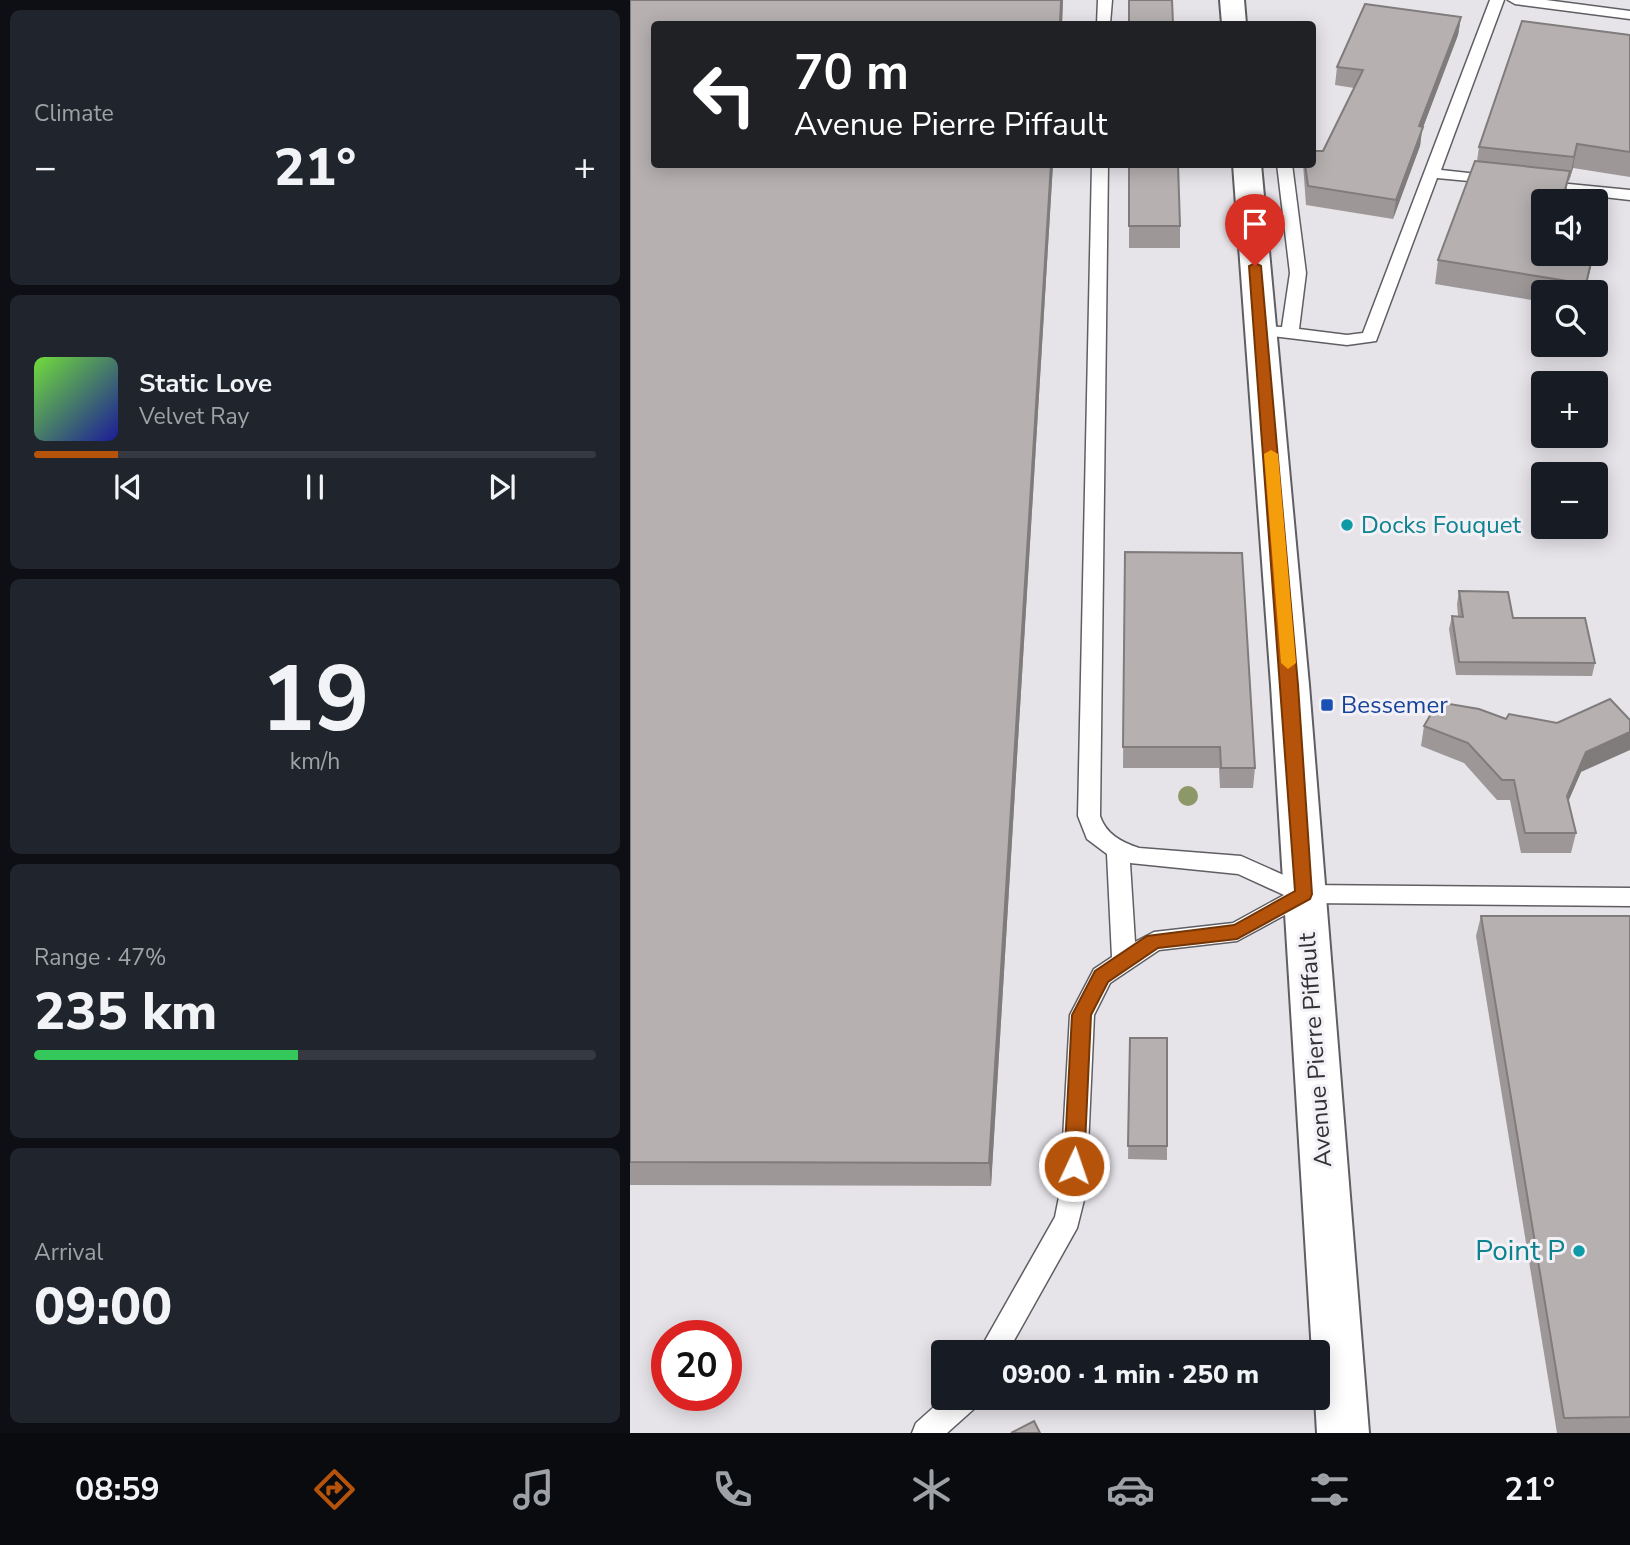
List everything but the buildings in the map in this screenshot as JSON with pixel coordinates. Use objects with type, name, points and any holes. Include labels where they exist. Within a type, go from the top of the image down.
[{"type":"street","points":[[1232,0],[1234,21]]},
{"type":"street","name":"Avenue Pierre Piffault","points":[[1248,168],[1275,331],[1304,894],[1343,1433]]},
{"type":"lane","points":[[1104,21],[1105,0]]},
{"type":"lane","points":[[1285,168],[1298,273],[1275,331],[1347,341],[1370,337],[1497,0]]},
{"type":"lane","points":[[1516,0],[1630,15]]},
{"type":"lane","points":[[1100,168],[1089,816],[1095,833],[1118,850],[1138,857],[1241,865],[1304,894],[1630,897]]},
{"type":"lane","points":[[1432,173],[1630,195]]},
{"type":"lane","points":[[1118,850],[1124,959]]},
{"type":"lane","points":[[999,1340],[1068,1220],[1073,1192],[1082,1015],[1102,976],[1154,941],[1237,932],[1304,894]]},
{"type":"lane","points":[[926,1433],[952,1410]]},
{"type":"slow traffic","points":[[1271,454],[1288,663]]},
{"type":"place","name":"Docks Fouquet","points":[[1347,525]]},
{"type":"place","name":"Bessemer","points":[[1327,705]]},
{"type":"place","name":"Point P","points":[[1579,1251]]},
{"type":"route","points":[[1074,1166],[1082,1015],[1102,976],[1154,941],[1237,932],[1304,894],[1290,685],[1255,266]]}]
